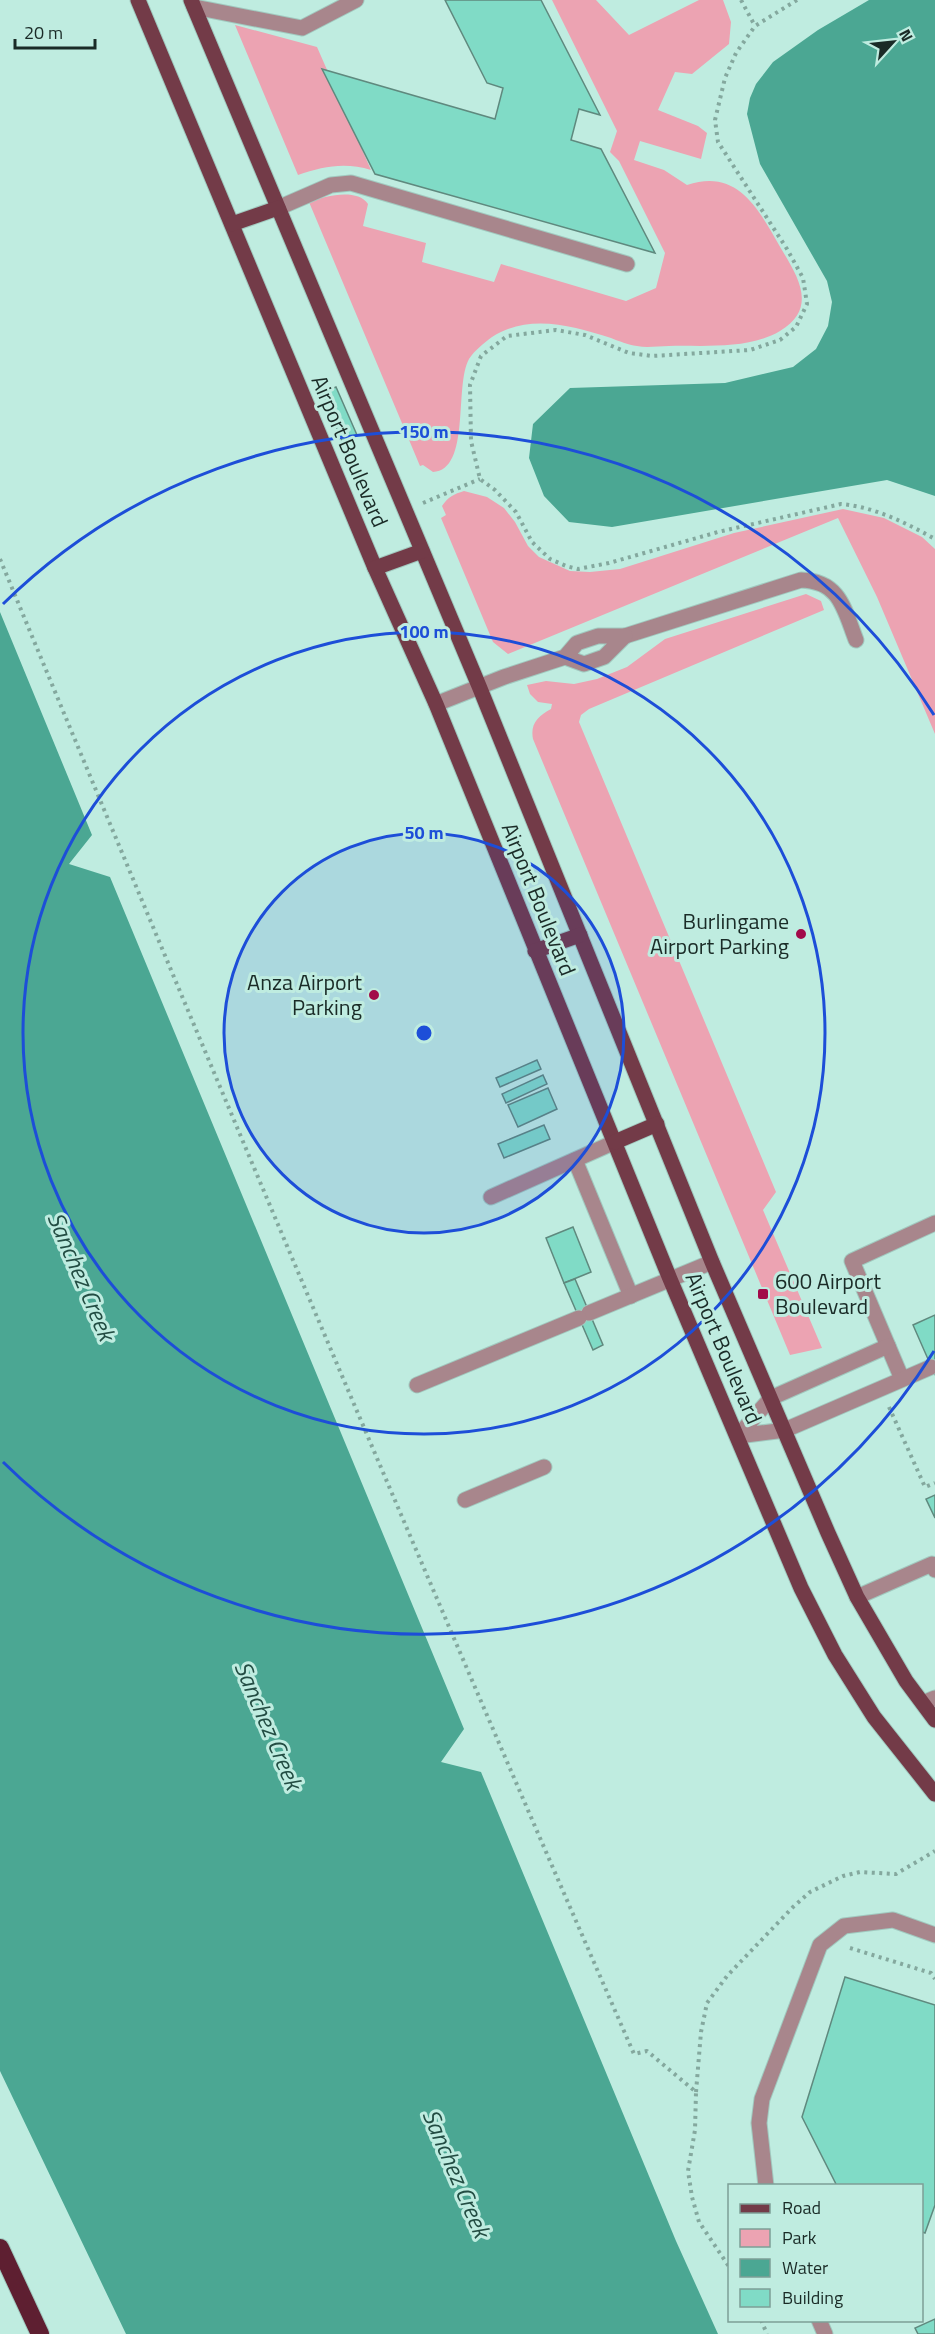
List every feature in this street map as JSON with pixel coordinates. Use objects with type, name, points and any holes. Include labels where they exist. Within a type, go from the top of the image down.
[{"type":"highway","points":[[0,2248],[40,2334]]},
{"type":"main road","name":"Airport Boulevard","points":[[138,0],[375,568],[436,704],[670,1279],[801,1588],[835,1655],[874,1717],[935,1794]]},
{"type":"main road","name":"Airport Boulevard","points":[[192,4],[479,686],[712,1262],[828,1533],[857,1597],[906,1681],[929,1701],[935,1720]]},
{"type":"main road","points":[[232,224],[278,208]]},
{"type":"main road","points":[[375,568],[422,551]]},
{"type":"main road","points":[[535,951],[580,935]]},
{"type":"main road","points":[[615,1142],[657,1124]]},
{"type":"lane","points":[[192,4],[302,28],[334,5],[356,0]]},
{"type":"lane","points":[[278,208],[331,185],[351,183],[627,264]]},
{"type":"lane","points":[[436,704],[479,686],[565,657],[577,643],[598,636],[625,636],[801,580],[816,580],[834,592],[842,603],[856,640]]},
{"type":"lane","points":[[565,657],[584,664],[604,657],[625,636]]},
{"type":"lane","points":[[491,1197],[615,1142]]},
{"type":"lane","points":[[575,1160],[631,1296]]},
{"type":"lane","points":[[902,1379],[852,1261],[935,1222]]},
{"type":"lane","points":[[417,1385],[712,1262]]},
{"type":"lane","points":[[738,1436],[771,1398],[888,1346]]},
{"type":"lane","points":[[738,1436],[784,1430],[932,1367]]},
{"type":"lane","points":[[465,1500],[544,1467]]},
{"type":"lane","points":[[857,1597],[932,1564],[935,1570]]},
{"type":"lane","points":[[766,2184],[759,2123],[762,2099],[820,1945],[844,1926],[893,1920],[935,1935]]},
{"type":"path","points":[[741,0],[755,26]]},
{"type":"path","points":[[797,0],[755,26],[736,53],[715,120],[718,142],[803,278],[807,304],[796,327],[780,340],[750,350],[652,356],[629,353],[585,335],[556,330],[507,336],[481,356],[470,386],[471,441],[480,478],[516,512],[532,542],[550,559],[578,569],[609,563],[729,529],[841,504],[859,506],[880,513],[914,527],[935,539]]},
{"type":"path","points":[[429,501],[480,478]]},
{"type":"path","points":[[0,559],[121,852],[461,1656],[634,2054],[647,2051],[696,2092]]},
{"type":"path","points":[[886,1402],[925,1487],[935,1483]]},
{"type":"path","points":[[728,2266],[699,2222],[688,2171],[695,2130],[701,2032],[707,2003],[727,1976],[810,1892],[843,1876],[860,1872],[896,1874],[935,1851]]},
{"type":"path","points":[[848,1947],[931,1973],[935,1979]]},
{"type":"green space","points":[[552,0],[596,0],[629,35],[699,0],[723,0],[731,22],[729,44],[692,74],[675,72],[658,110],[698,126],[707,133],[701,159],[640,141],[634,160],[664,170],[687,185],[704,181],[720,182],[744,195],[763,218],[792,267],[801,290],[802,301],[799,312],[792,322],[780,331],[740,344],[641,347],[581,329],[551,324],[521,325],[506,330],[492,337],[469,359],[462,388],[460,425],[453,457],[445,468],[433,472],[423,465],[420,466],[309,202],[340,195],[363,199],[368,204],[363,226],[426,243],[422,262],[494,282],[501,264],[626,301],[656,288],[665,253],[619,161],[610,152],[617,131]]},
{"type":"green space","points":[[235,25],[317,47],[371,170],[353,166],[335,166],[298,175]]},
{"type":"green space","points":[[464,491],[487,497],[504,508],[515,522],[528,546],[539,557],[570,571],[620,569],[734,533],[843,509],[884,518],[922,537],[935,549],[935,734],[877,597],[838,518],[508,654],[493,642],[441,518],[446,515],[442,506],[444,503],[457,493]]},
{"type":"green space","points":[[806,594],[821,601],[824,610],[589,709],[581,715],[579,722],[776,1192],[763,1210],[822,1348],[790,1355],[533,739],[534,725],[551,709],[552,704],[538,702],[530,694],[527,685],[546,681],[574,684],[597,679],[627,667],[665,639]]},
{"type":"water","points":[[869,0],[935,0],[935,496],[887,480],[612,527],[569,522],[544,496],[529,458],[533,424],[570,388],[725,383],[793,367],[816,349],[828,326],[832,302],[827,281],[760,164],[747,114],[756,84],[773,62],[818,30]]},
{"type":"water","name":"Sanchez Creek","points":[[0,612],[92,835],[69,864],[110,877],[464,1729],[441,1762],[481,1772],[676,2241],[718,2334],[126,2334],[0,2071]]},
{"type":"building","points":[[445,0],[541,0],[600,115],[579,109],[571,140],[601,149],[655,253],[375,174],[322,69],[495,119],[503,88],[487,83]]},
{"type":"building","points":[[336,387],[357,435],[342,441],[322,393]]},
{"type":"building","points":[[537,1060],[541,1069],[500,1087],[496,1078]]},
{"type":"building","points":[[543,1075],[547,1084],[506,1103],[502,1094]]},
{"type":"building","points":[[548,1088],[557,1109],[518,1127],[508,1105]]},
{"type":"building","points":[[544,1125],[550,1139],[504,1158],[498,1144]]},
{"type":"building","points":[[573,1227],[591,1272],[564,1283],[546,1238]]},
{"type":"building","points":[[575,1279],[603,1345],[593,1350],[564,1283]]},
{"type":"building","points":[[935,1315],[935,1375],[913,1325]]},
{"type":"building","points":[[935,1495],[935,1518],[926,1499]]},
{"type":"building","points":[[845,1977],[935,2005],[935,2205],[925,2233],[923,2232],[923,2184],[836,2184],[802,2117]]},
{"type":"building","points":[[935,2319],[935,2334],[918,2334],[915,2328]]},
{"type":"place","name":"Burlingame Airport Parking","points":[[801,934]]},
{"type":"place","name":"Anza Airport Parking","points":[[374,995]]},
{"type":"place","name":"600 Airport Boulevard","points":[[763,1294]]}]
